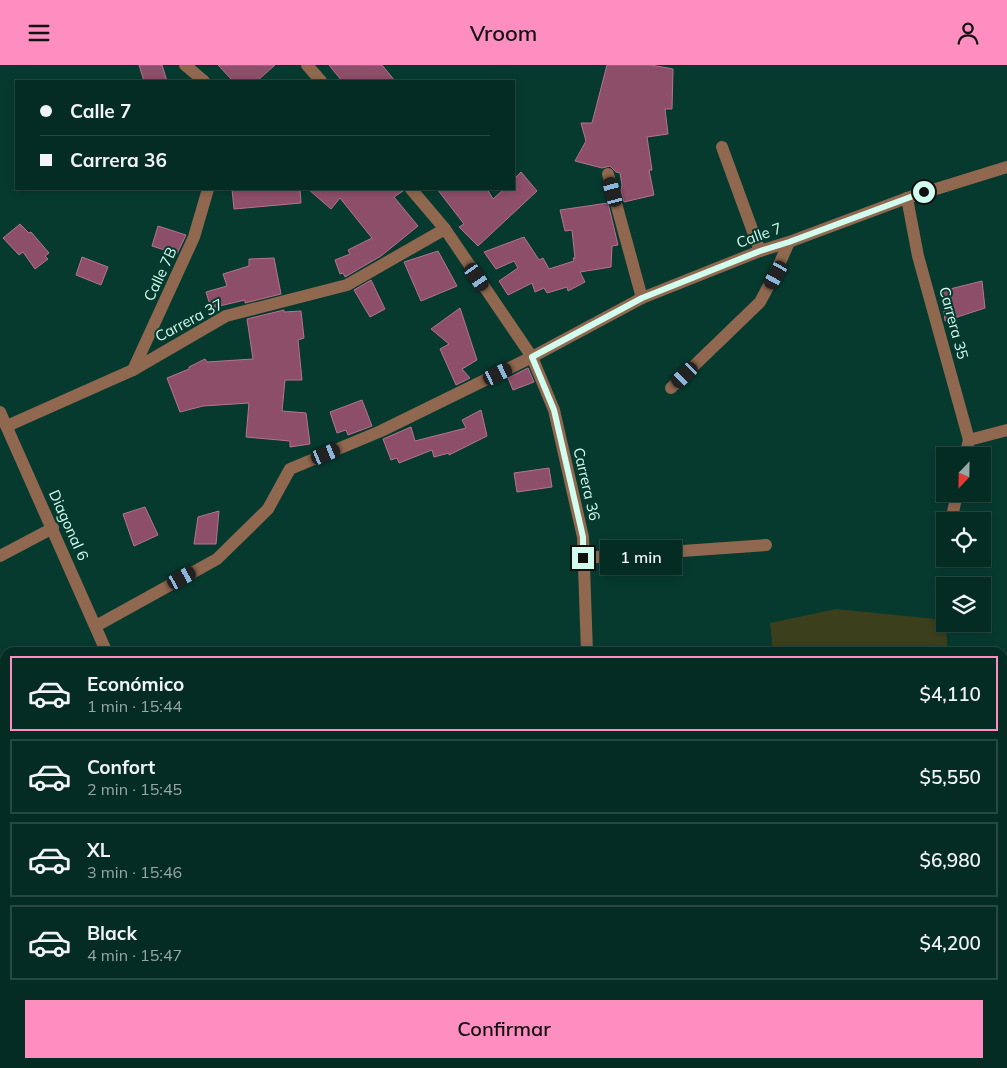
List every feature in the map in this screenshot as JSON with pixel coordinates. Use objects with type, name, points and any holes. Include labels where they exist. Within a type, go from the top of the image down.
[{"type":"street","points":[[185,65],[203,80]]},
{"type":"street","points":[[307,65],[320,80]]},
{"type":"street","points":[[722,147],[760,251]]},
{"type":"street","name":"Calle 7","points":[[96,626],[217,559],[268,509],[290,469],[381,431],[532,357],[642,298],[760,251],[789,242],[907,197],[1007,167]]},
{"type":"street","points":[[608,174],[642,298]]},
{"type":"street","name":"Calle 7B","points":[[133,370],[194,237],[208,190]]},
{"type":"street","name":"Carrera 36","points":[[412,190],[445,229],[532,357],[554,410],[583,537],[587,647]]},
{"type":"street","name":"Carrera 35","points":[[907,197],[918,257],[969,440],[967,447]]},
{"type":"street","name":"Carrera 37","points":[[7,426],[133,370],[226,316],[347,285],[445,229]]},
{"type":"street","points":[[671,389],[760,302],[776,275],[789,242]]},
{"type":"street","name":"Diagonal 6","points":[[0,412],[105,647]]},
{"type":"street","points":[[969,440],[1007,430]]},
{"type":"street","points":[[0,556],[53,528]]},
{"type":"street","points":[[583,558],[766,545]]},
{"type":"green space","points":[[836,609],[936,619],[936,632],[946,632],[948,647],[772,647],[770,623]]},
{"type":"building","points":[[139,65],[162,65],[167,80],[144,80]]},
{"type":"building","points":[[218,65],[275,65],[258,80],[232,80]]},
{"type":"building","points":[[329,65],[382,65],[394,80],[341,80]]},
{"type":"building","points":[[607,65],[651,65],[673,69],[672,109],[665,109],[668,134],[647,137],[652,170],[649,170],[654,195],[624,202],[620,173],[610,166],[602,168],[575,161],[586,141],[581,123],[592,123]]},
{"type":"building","points":[[521,172],[537,191],[478,246],[459,227],[464,224],[438,190],[488,190],[493,199],[503,190],[515,190],[515,178]]},
{"type":"building","points":[[232,190],[300,190],[301,203],[234,209]]},
{"type":"building","points":[[309,190],[403,190],[394,197],[418,226],[381,256],[345,277],[343,273],[340,274],[335,260],[350,254],[348,250],[372,238],[340,198],[331,209]]},
{"type":"building","points":[[608,203],[618,245],[612,246],[611,267],[580,272],[585,282],[568,291],[567,287],[547,293],[544,288],[535,292],[532,283],[508,295],[499,281],[518,268],[514,261],[496,269],[484,252],[524,237],[539,260],[543,258],[549,269],[574,261],[572,230],[565,231],[560,210]]},
{"type":"building","points":[[20,224],[29,233],[31,232],[49,253],[45,256],[48,259],[35,269],[23,252],[19,255],[3,238]]},
{"type":"building","points":[[158,226],[186,235],[177,254],[152,246]]},
{"type":"building","points":[[438,251],[457,286],[421,301],[404,262]]},
{"type":"building","points":[[82,257],[108,267],[101,285],[76,275]]},
{"type":"building","points":[[274,258],[281,294],[245,303],[245,300],[211,308],[206,292],[227,286],[223,274],[249,266],[249,259]]},
{"type":"building","points":[[371,280],[385,309],[370,317],[354,290]]},
{"type":"building","points":[[982,281],[985,308],[945,321],[942,291]]},
{"type":"building","points":[[460,308],[477,360],[462,369],[470,378],[456,385],[440,349],[449,344],[431,329]]},
{"type":"building","points":[[284,310],[284,312],[301,311],[304,338],[298,340],[302,380],[285,380],[282,411],[306,413],[310,444],[290,447],[290,441],[246,437],[249,403],[203,406],[180,412],[167,378],[189,369],[189,367],[205,359],[207,362],[253,359],[247,319]]},
{"type":"building","points":[[528,368],[534,382],[513,390],[508,378]]},
{"type":"building","points":[[362,400],[372,426],[348,435],[346,430],[337,433],[330,412]]},
{"type":"building","points":[[481,410],[487,436],[449,455],[449,453],[434,457],[432,450],[399,463],[397,458],[391,460],[383,439],[411,427],[415,441],[466,428],[462,420]]},
{"type":"building","points":[[549,468],[552,487],[517,492],[514,473]]},
{"type":"building","points":[[145,507],[158,535],[134,546],[123,514]]},
{"type":"building","points":[[219,511],[216,544],[194,544],[198,517]]},
{"type":"route","points":[[583,558],[583,537],[554,410],[532,357],[642,298],[760,251],[924,192]]}]
